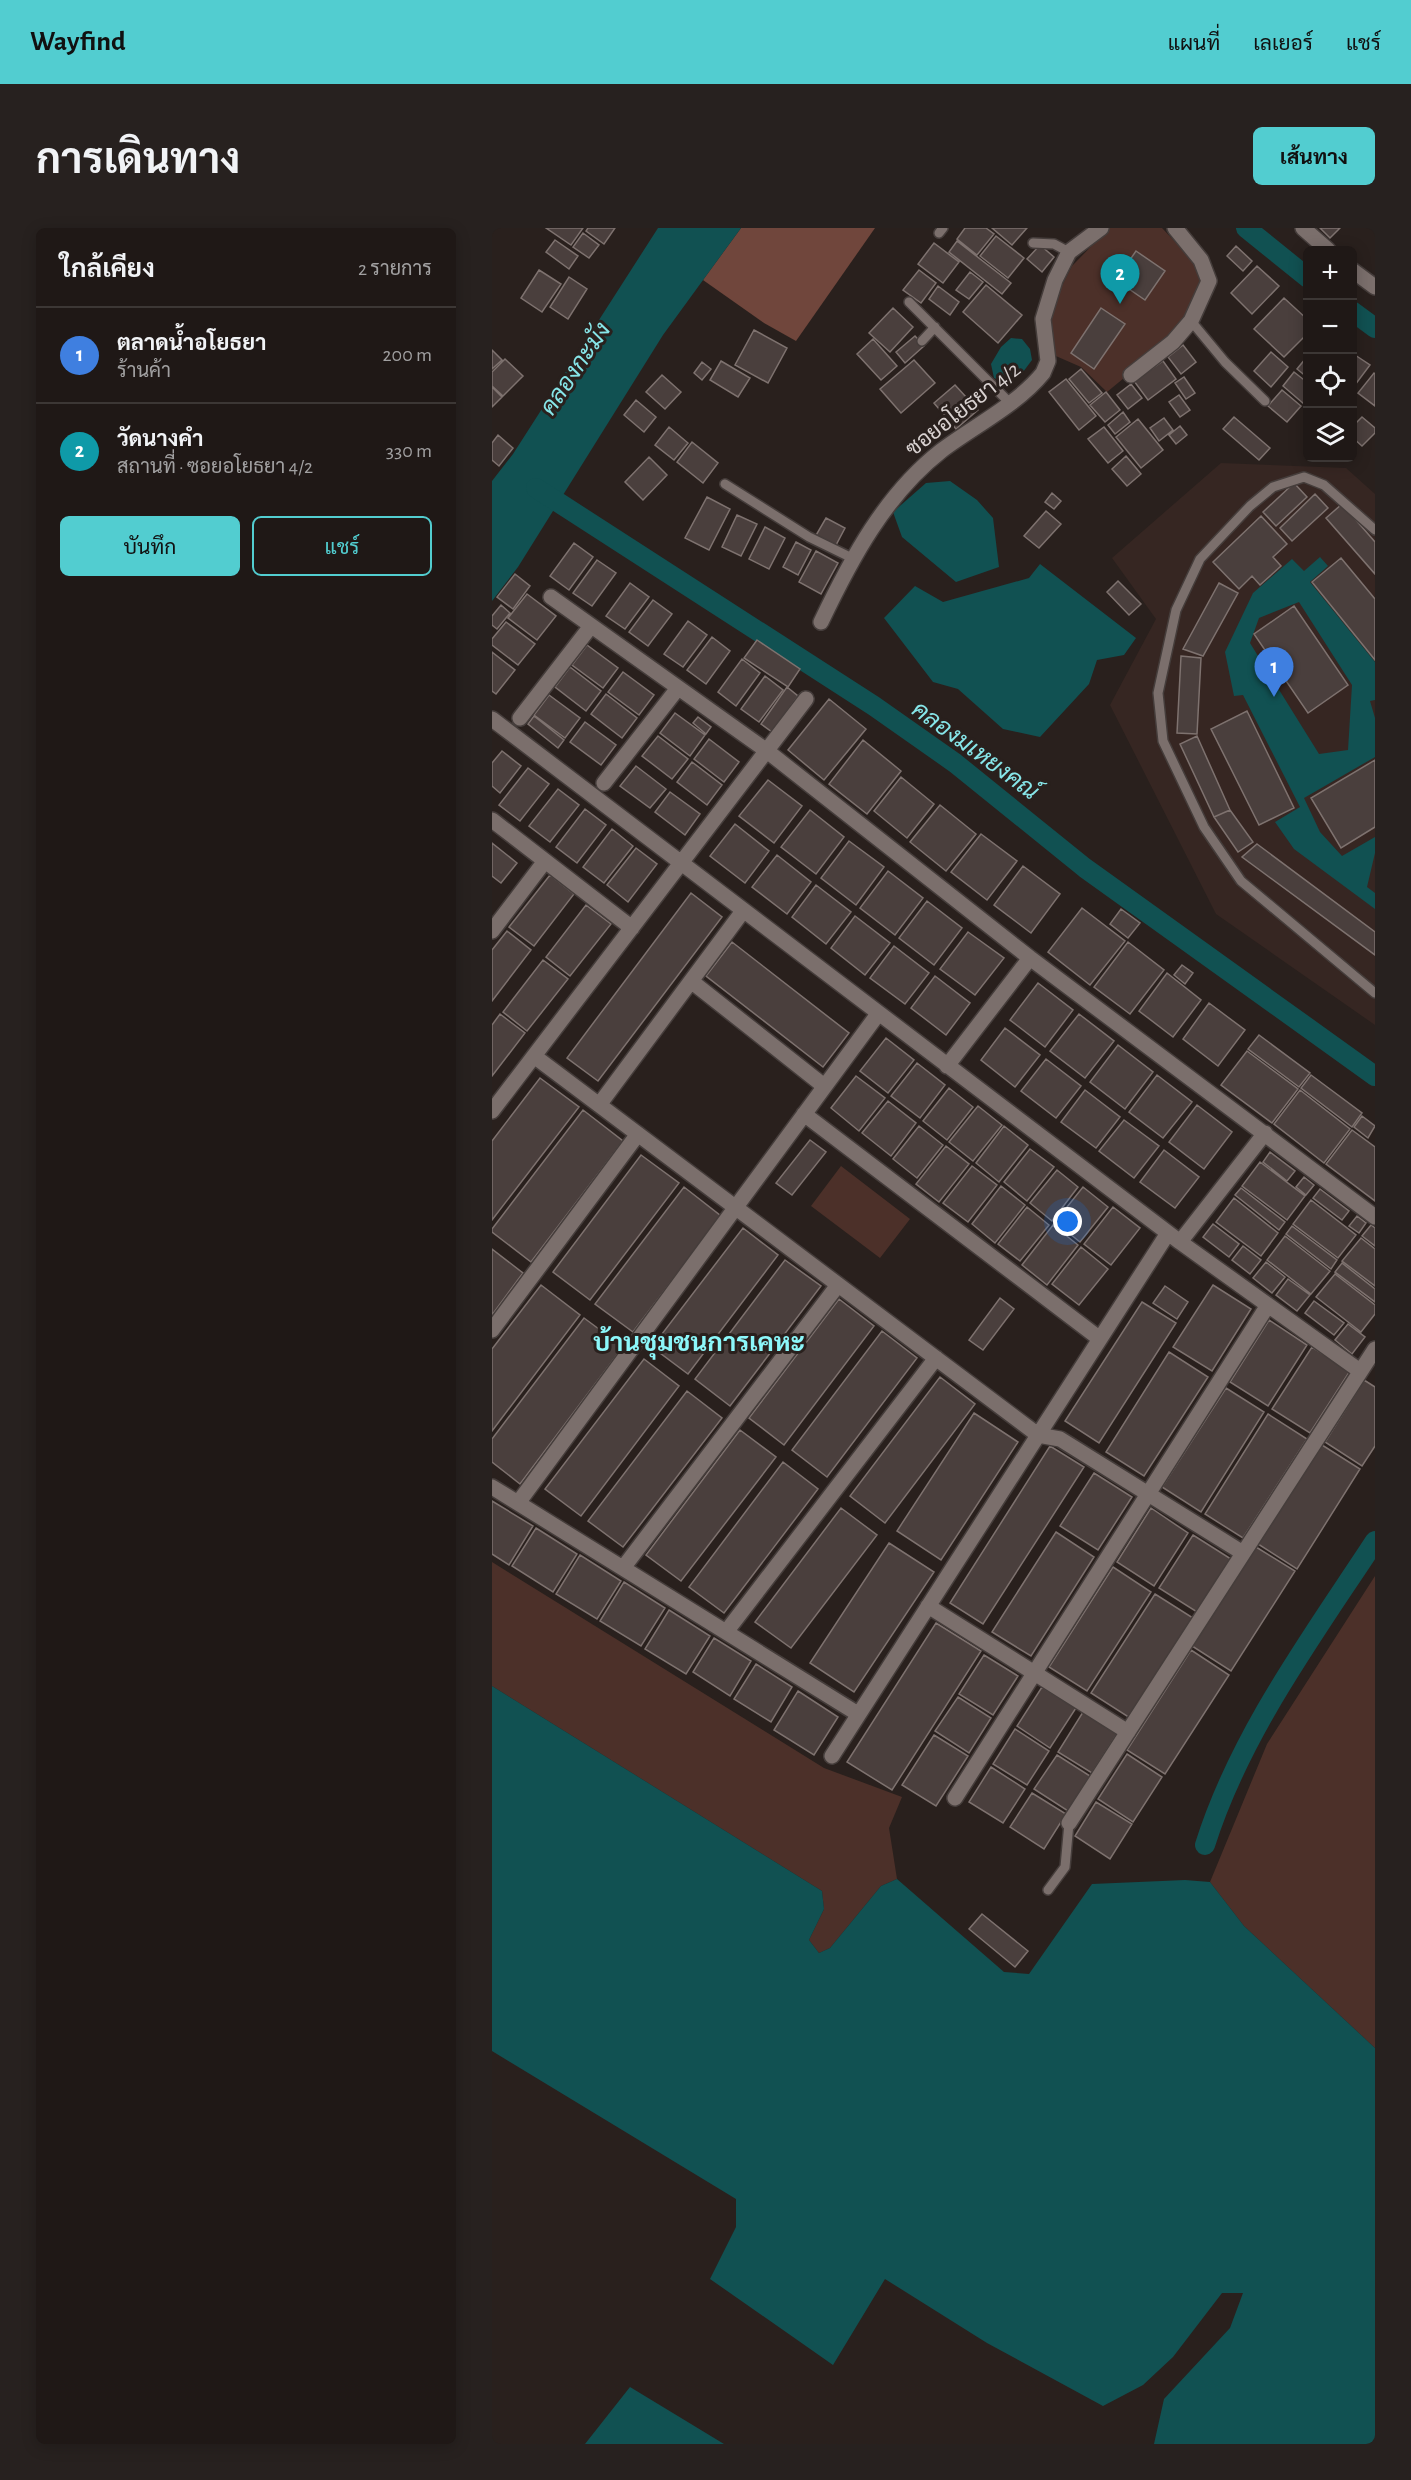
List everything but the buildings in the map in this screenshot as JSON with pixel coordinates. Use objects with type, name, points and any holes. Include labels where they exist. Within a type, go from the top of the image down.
[{"type":"street","points":[[1069,252],[1101,228]]},
{"type":"street","points":[[1131,375],[1173,342],[1191,321],[1209,281],[1201,260],[1175,228]]},
{"type":"street","points":[[1303,228],[1323,246]]},
{"type":"street","name":"ซอยอโยธยา 4/2","points":[[821,622],[852,558],[892,501],[921,469],[1038,379],[1046,368],[1044,312],[1069,252]]},
{"type":"street","points":[[1357,273],[1375,287]]},
{"type":"street","points":[[551,597],[767,751],[1030,958],[1375,1217]]},
{"type":"street","points":[[520,718],[591,626]]},
{"type":"street","points":[[604,783],[678,688]]},
{"type":"street","points":[[492,1111],[806,699]]},
{"type":"street","points":[[492,719],[1174,1238],[1360,1371]]},
{"type":"street","points":[[492,820],[632,928]]},
{"type":"street","points":[[492,931],[545,861]]},
{"type":"street","points":[[598,1105],[743,911]]},
{"type":"street","points":[[947,1066],[1030,958]]},
{"type":"street","points":[[691,981],[824,1086]]},
{"type":"street","points":[[518,1503],[878,1014]]},
{"type":"street","points":[[534,1056],[1038,1435],[1060,1439],[1243,1553]]},
{"type":"street","points":[[804,1114],[1100,1339]]},
{"type":"street","points":[[492,1329],[638,1134]]},
{"type":"street","points":[[832,1756],[1100,1339],[1174,1238],[1264,1134]]},
{"type":"street","points":[[623,1568],[838,1284]]},
{"type":"street","points":[[955,1798],[1268,1305]]},
{"type":"street","points":[[1069,1823],[1375,1348]]},
{"type":"street","points":[[726,1632],[936,1358]]},
{"type":"street","points":[[492,1487],[858,1714]]},
{"type":"street","points":[[928,1606],[1128,1732]]},
{"type":"lane","points":[[1033,243],[1054,244],[1069,252]]},
{"type":"lane","points":[[909,302],[1009,402]]},
{"type":"lane","points":[[1191,321],[1225,363],[1265,401]]},
{"type":"lane","points":[[922,341],[935,327]]},
{"type":"lane","points":[[1375,530],[1324,485],[1304,477],[1273,487],[1250,506],[1200,559],[1176,610],[1158,693],[1163,741],[1204,827],[1240,881],[1375,993]]},
{"type":"lane","points":[[725,484],[809,537],[852,558]]},
{"type":"lane","points":[[1048,1890],[1065,1866],[1069,1823]]},
{"type":"shaded area","points":[[741,228],[875,228],[796,341],[764,323],[703,280]]},
{"type":"shaded area","points":[[1109,228],[1162,228],[1196,264],[1201,283],[1181,331],[1107,392],[1081,367],[1049,353],[1044,321],[1072,266]]},
{"type":"shaded area","points":[[1221,463],[1346,468],[1375,494],[1375,1025],[1216,914],[1110,705],[1156,619],[1112,558]]},
{"type":"shaded area","points":[[841,1166],[910,1219],[880,1258],[811,1206]]},
{"type":"shaded area","points":[[492,1562],[824,1768],[902,1797],[889,1828],[897,1879],[881,1886],[830,1948],[819,1953],[809,1940],[824,1909],[822,1891],[492,1686]]},
{"type":"shaded area","points":[[1375,1576],[1375,2048],[1244,1926],[1210,1882],[1267,1744]]},
{"type":"water","name":"คลองกะมัง","points":[[658,228],[741,228],[663,335],[518,567],[492,601],[492,481],[513,454]]},
{"type":"water","points":[[1011,338],[1022,339],[1030,349],[1032,360],[1020,376],[1008,384],[994,378],[991,364],[1001,347]]},
{"type":"water","points":[[950,481],[977,500],[993,518],[999,567],[956,582],[902,537],[893,512],[926,483]]},
{"type":"water","points":[[1320,557],[1328,566],[1310,582],[1375,662],[1375,700],[1370,701],[1375,718],[1375,757],[1304,798],[1320,832],[1342,856],[1375,837],[1375,853],[1367,887],[1375,893],[1375,909],[1294,849],[1275,822],[1300,807],[1243,695],[1234,696],[1225,652],[1253,593],[1292,559],[1304,571]],"holes":[[[1299,602],[1352,685],[1348,750],[1319,754],[1250,643],[1259,618]]]},
{"type":"water","points":[[1040,564],[1136,638],[1124,655],[1097,660],[1089,684],[1040,737],[1003,729],[958,689],[933,682],[884,618],[915,586],[943,602],[1029,578]]},
{"type":"water","points":[[492,1686],[822,1891],[824,1909],[809,1940],[819,1953],[830,1948],[881,1886],[897,1879],[1004,1972],[1029,1974],[1092,1884],[1185,1880],[1210,1882],[1244,1926],[1375,2048],[1375,2444],[1154,2444],[1164,2399],[1230,2328],[1243,2293],[1222,2293],[1173,2357],[1143,2385],[1103,2406],[987,2343],[885,2279],[833,2365],[710,2279],[736,2227],[736,2199],[492,2051]]},
{"type":"water","points":[[630,2387],[724,2444],[585,2444]]},
{"type":"waterway","points":[[1246,228],[1303,274]]},
{"type":"waterway","points":[[1357,315],[1375,328]]},
{"type":"waterway","name":"คลองมเหยงคณ์","points":[[536,488],[874,706],[955,763],[1085,868],[1375,1076]]},
{"type":"waterway","points":[[1205,1845],[1237,1764],[1258,1725],[1303,1650],[1375,1541]]},
{"type":"place","name":"วัดนางคำ","points":[[1120,304]]},
{"type":"place","name":"ตลาดน้ำอโยธยา","points":[[1274,697]]},
{"type":"district","name":"บ้านชุมชนการเคหะ","points":[[699,1343]]}]
